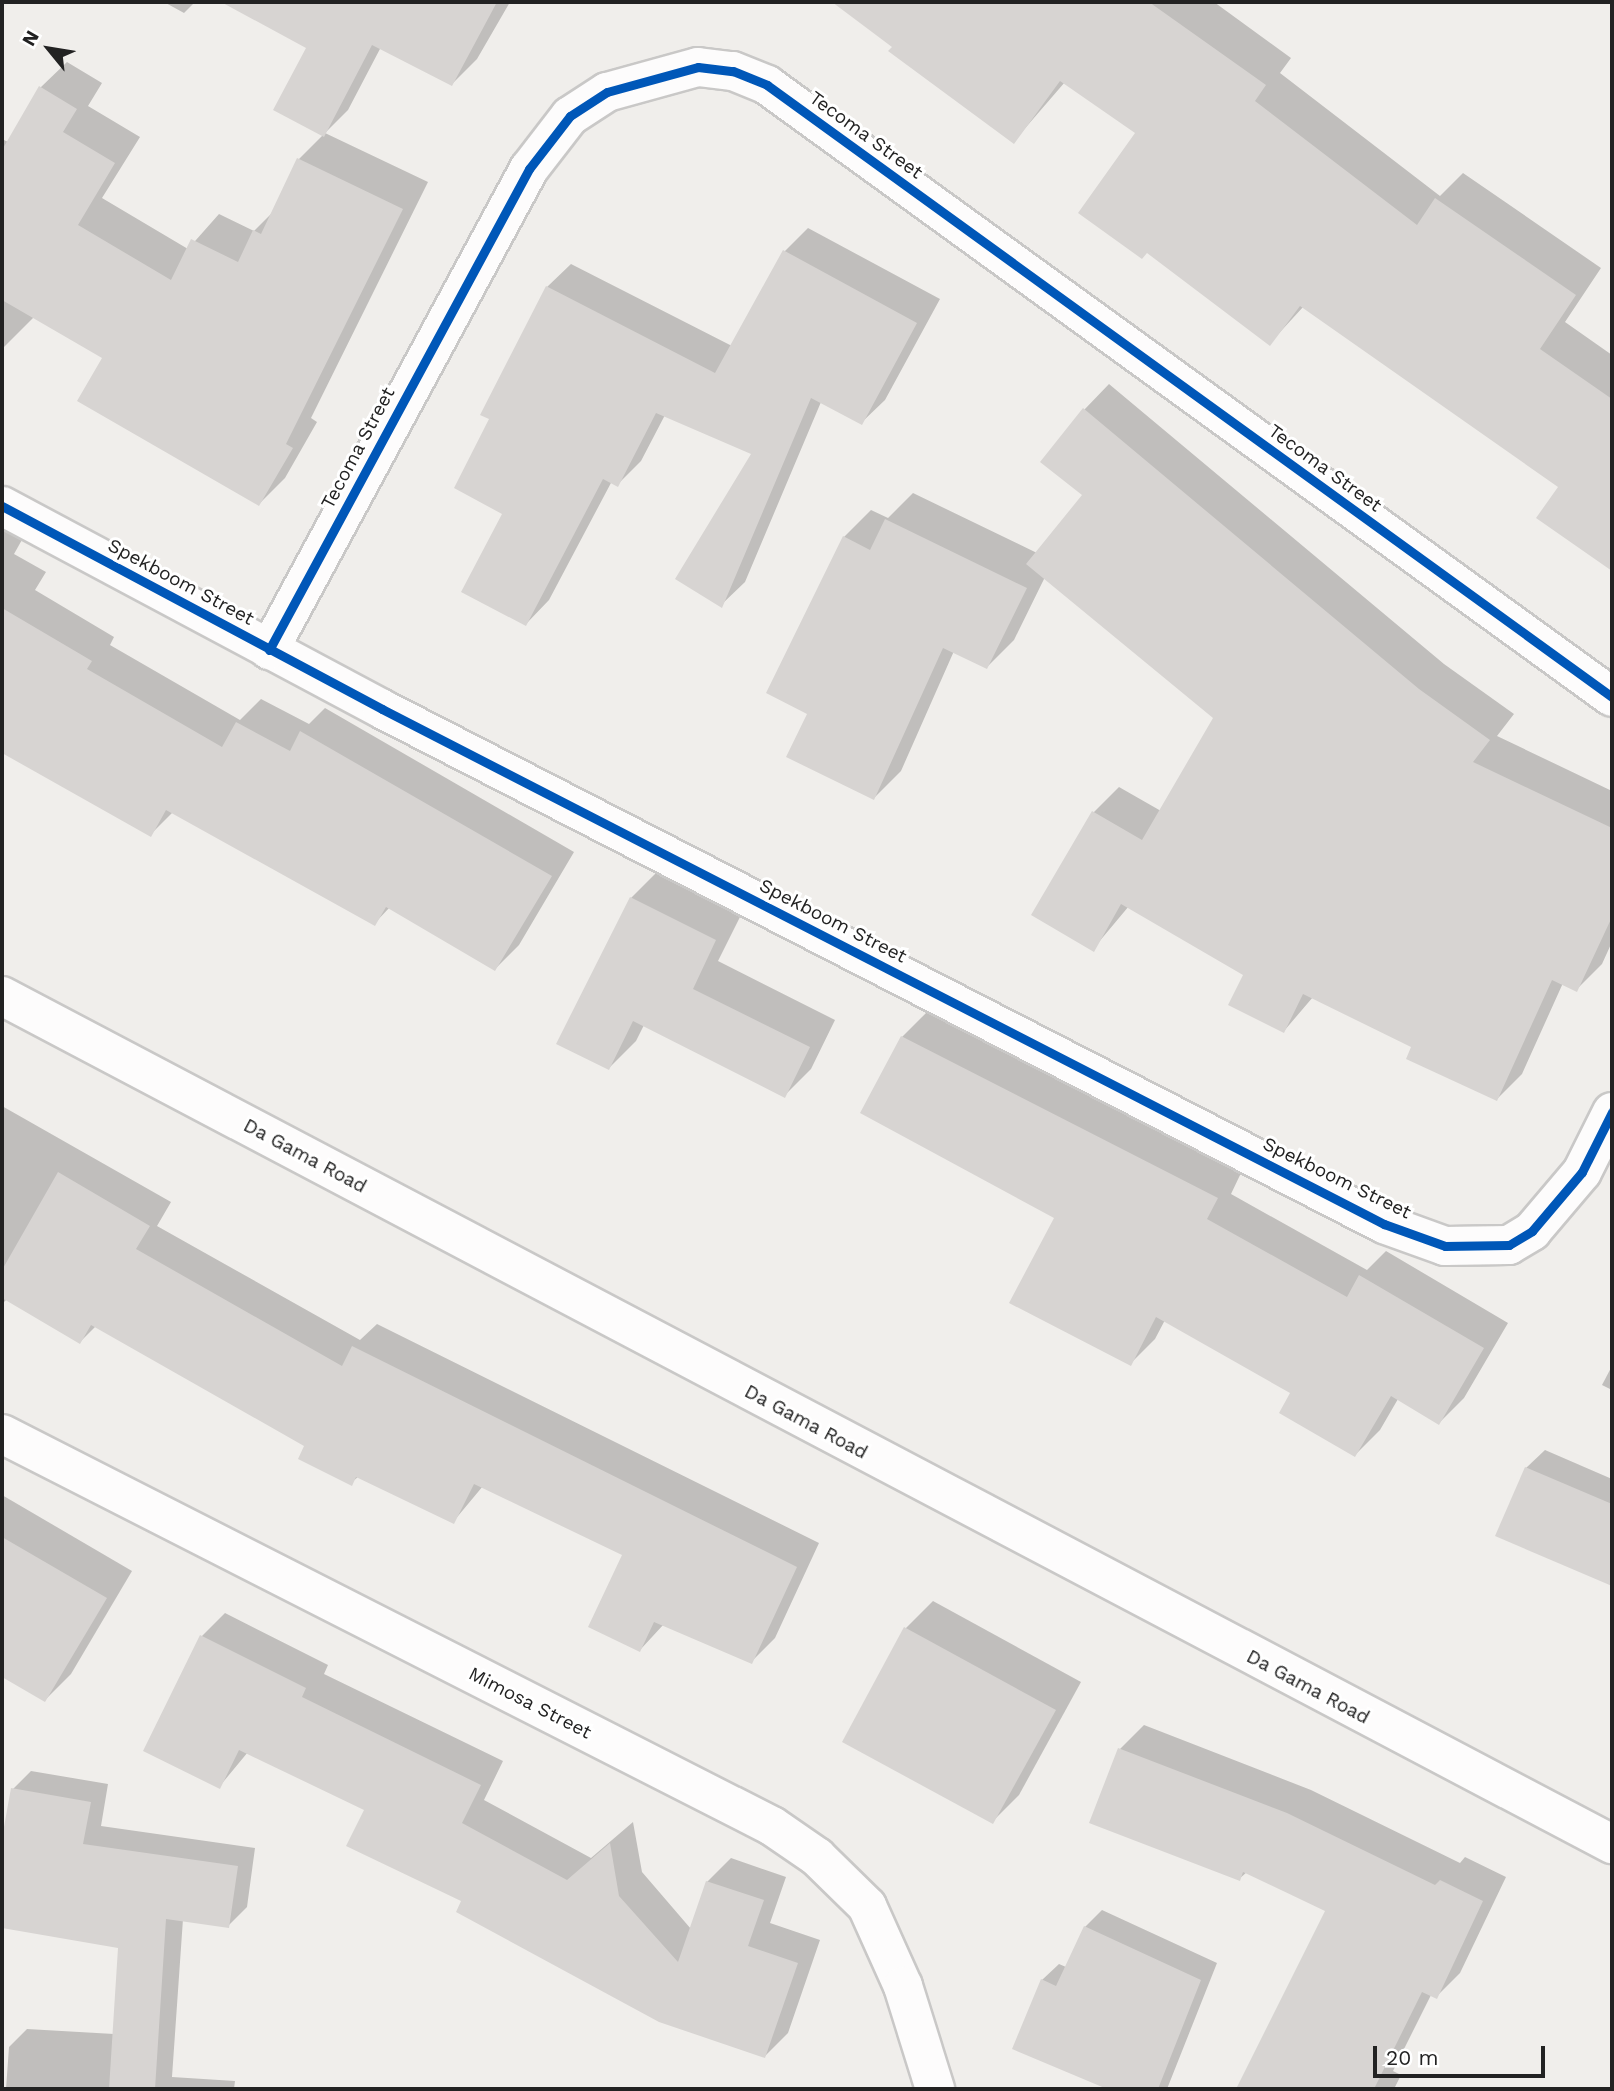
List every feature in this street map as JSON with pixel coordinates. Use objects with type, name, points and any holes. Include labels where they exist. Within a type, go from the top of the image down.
[{"type":"street","name":"Tecoma Street","points":[[269,650],[529,169],[570,116],[607,92],[698,67],[733,71],[767,85],[1612,697]]},
{"type":"street","name":"Spekboom Street","points":[[2,506],[269,650],[1372,1218],[1445,1246],[1508,1245],[1532,1231],[1582,1172],[1612,1112]]},
{"type":"street","name":"Da Gama Road","points":[[2,996],[1612,1844]]},
{"type":"street","name":"Mimosa Street","points":[[2,1434],[772,1826],[817,1857],[867,1906],[904,1986],[936,2089]]},
{"type":"building","points":[[221,2],[497,2],[452,86],[372,45],[324,137],[273,110],[306,48]]},
{"type":"building","points":[[832,2],[1149,2],[1266,85],[1255,101],[1417,225],[1435,198],[1576,295],[1540,349],[1612,399],[1612,571],[1536,518],[1558,487],[1300,306],[1270,346],[1147,253],[1142,259],[1078,213],[1135,133],[1060,81],[1014,144],[888,51],[892,47]]},
{"type":"building","points":[[39,86],[77,109],[63,132],[115,163],[78,225],[171,280],[191,239],[238,262],[253,230],[261,234],[297,158],[403,209],[286,444],[293,448],[259,506],[77,401],[102,358],[2,300],[2,150]]},
{"type":"building","points":[[783,250],[917,323],[862,425],[811,398],[722,608],[675,579],[751,454],[656,413],[618,487],[603,479],[526,626],[461,592],[502,514],[454,488],[489,419],[480,415],[546,286],[715,373]]},
{"type":"building","points":[[1083,408],[1419,689],[1490,740],[1473,762],[1612,828],[1612,917],[1577,992],[1552,980],[1497,1101],[1406,1059],[1411,1047],[1303,994],[1284,1033],[1228,1005],[1243,975],[1121,904],[1094,952],[1031,915],[1092,811],[1142,840],[1213,718],[1026,564],[1082,495],[1040,462]]},
{"type":"building","points":[[885,519],[1027,588],[987,669],[943,648],[874,800],[786,757],[807,714],[766,693],[843,536],[870,550]]},
{"type":"building","points":[[2,608],[92,661],[87,669],[222,747],[236,722],[290,751],[300,731],[552,876],[495,971],[386,907],[375,926],[166,810],[151,837],[2,753]]},
{"type":"building","points":[[630,897],[716,940],[693,989],[810,1047],[785,1098],[633,1021],[609,1070],[556,1044]]},
{"type":"building","points":[[901,1036],[1218,1198],[1207,1219],[1347,1297],[1359,1275],[1484,1348],[1439,1425],[1391,1396],[1355,1457],[1279,1413],[1290,1393],[1156,1317],[1131,1366],[1009,1303],[1054,1218],[860,1113]]},
{"type":"building","points":[[58,1172],[150,1226],[136,1249],[342,1366],[352,1346],[797,1567],[752,1664],[654,1622],[640,1652],[588,1627],[622,1555],[474,1484],[454,1524],[356,1477],[352,1486],[298,1459],[304,1446],[91,1325],[80,1344],[2,1298],[2,1270]]},
{"type":"building","points":[[1525,1467],[1612,1504],[1612,1586],[1495,1536]]},
{"type":"building","points":[[2,1537],[107,1598],[45,1702],[2,1677]]},
{"type":"building","points":[[904,1627],[1056,1710],[993,1824],[842,1742]]},
{"type":"building","points":[[200,1635],[306,1688],[302,1697],[481,1785],[462,1823],[567,1880],[610,1843],[619,1896],[678,1962],[706,1881],[764,1900],[748,1946],[798,1963],[765,2058],[659,2022],[456,1912],[461,1901],[346,1846],[364,1810],[239,1750],[220,1789],[143,1751]]},
{"type":"building","points":[[1118,1748],[1287,1813],[1435,1885],[1440,1880],[1483,1901],[1437,1999],[1422,1992],[1374,2089],[1236,2089],[1325,1911],[1243,1872],[1240,1881],[1089,1823]]},
{"type":"building","points":[[11,1788],[91,1802],[83,1844],[238,1866],[229,1928],[166,1919],[155,2089],[109,2089],[118,1948],[2,1928],[2,1838]]},
{"type":"building","points":[[1084,1926],[1201,1980],[1158,2089],[1107,2089],[1012,2049],[1041,1979],[1056,1986]]},
{"type":"cycle path","points":[[269,650],[529,169],[570,116],[607,92],[698,67],[733,71],[767,85],[1612,697]]},
{"type":"cycle path","points":[[2,506],[382,709],[1384,1224],[1445,1246],[1509,1245],[1532,1231],[1582,1172],[1612,1112]]}]
